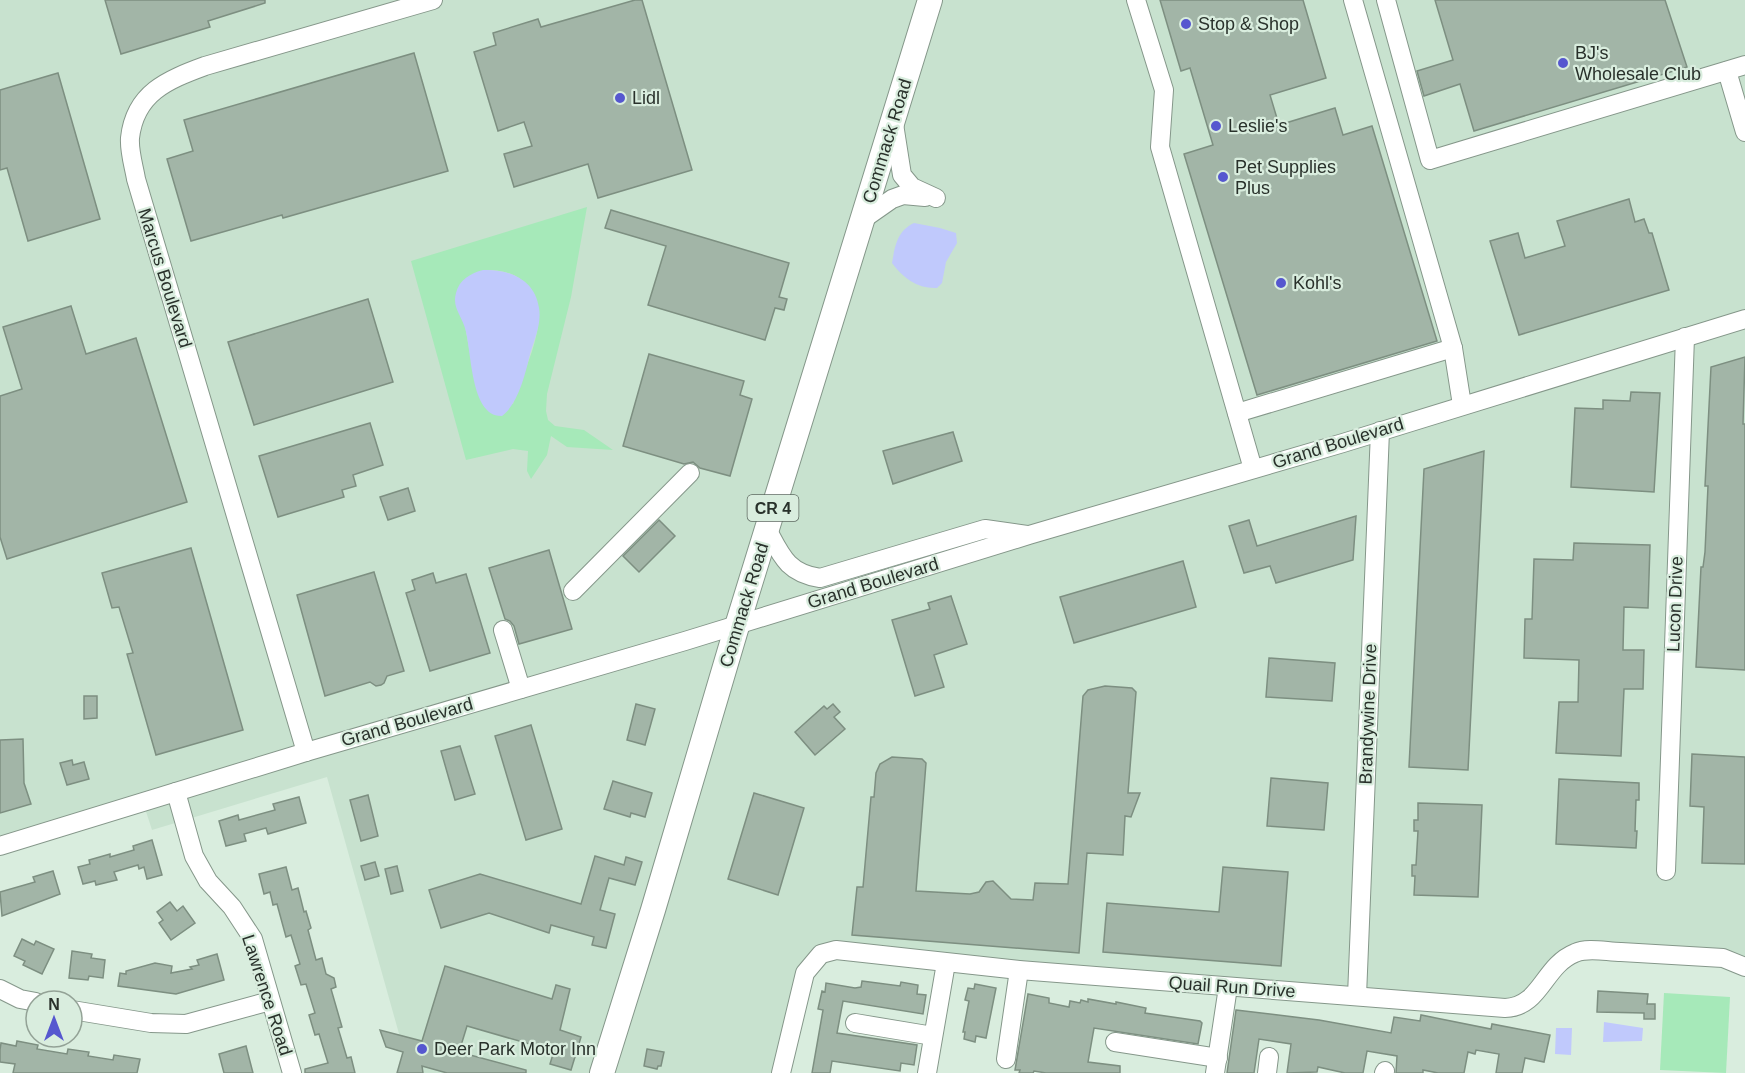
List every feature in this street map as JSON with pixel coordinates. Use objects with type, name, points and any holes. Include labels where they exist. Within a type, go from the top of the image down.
[{"type":"main road","name":"Commack Road","points":[[602,1073],[930,0]]},
{"type":"street","name":"Marcus Boulevard","points":[[306,752],[136,179],[130,140],[136,112],[152,92],[173,78],[205,66],[433,0]]},
{"type":"street","points":[[1136,0],[1164,90],[1160,147],[1252,469]]},
{"type":"street","points":[[1353,0],[1453,348],[1462,405]]},
{"type":"street","points":[[1386,0],[1430,160],[1736,68],[1745,132]]},
{"type":"street","points":[[862,220],[892,199],[903,195],[936,198],[912,187],[902,175],[894,119]]},
{"type":"street","name":"Grand Boulevard","points":[[0,846],[306,752],[737,626],[1029,535],[1380,431],[1745,319]]},
{"type":"street","name":"Lucon Drive","points":[[1666,871],[1684,337]]},
{"type":"street","points":[[1237,413],[1453,348]]},
{"type":"street","name":"Brandywine Drive","points":[[1357,996],[1380,431]]},
{"type":"street","points":[[573,591],[690,473]]},
{"type":"street","points":[[767,529],[785,562],[791,568],[810,577],[819,578],[985,529],[1029,535]]},
{"type":"street","points":[[503,630],[521,689]]},
{"type":"street","name":"Lawrence Road","points":[[176,792],[194,856],[208,881],[232,907],[253,939],[292,1073]]},
{"type":"street","name":"Quail Run Drive","points":[[781,1073],[801,985],[806,973],[821,954],[836,950],[1018,970],[1515,1008],[1524,1004],[1535,994],[1554,966],[1569,956],[1585,951],[1723,958],[1745,967]]},
{"type":"street","points":[[927,1073],[946,963]]},
{"type":"street","points":[[1006,1059],[1018,970]]},
{"type":"street","points":[[1115,1042],[1217,1066],[1228,987]]},
{"type":"street","points":[[0,989],[24,1000]]},
{"type":"street","points":[[84,1012],[151,1023],[186,1024],[270,1001]]},
{"type":"street","points":[[855,1023],[933,1036]]},
{"type":"shaded area","points":[[0,0],[1745,0],[1745,967],[1585,951],[1525,1004],[821,955],[781,1073],[410,1073],[327,777],[152,830],[141,796],[0,840]]},
{"type":"green space","points":[[587,207],[571,297],[547,394],[546,411],[548,420],[555,426],[584,430],[613,450],[567,447],[551,436],[547,455],[531,479],[527,471],[528,451],[513,449],[466,460],[411,261]],"holes":[[[483,270],[509,273],[523,281],[533,293],[538,307],[535,340],[513,404],[476,387],[465,326]]]},
{"type":"green space","points":[[1664,993],[1730,997],[1726,1073],[1660,1070]]},
{"type":"water","points":[[914,223],[956,233],[957,243],[946,262],[942,283],[937,288],[924,287],[912,282],[892,263],[900,235]]},
{"type":"water","points":[[483,270],[502,271],[526,283],[536,298],[540,314],[523,381],[512,405],[502,416],[492,413],[484,406],[478,395],[465,328],[455,303],[458,288],[463,281],[470,275]]},
{"type":"water","points":[[1604,1022],[1643,1028],[1642,1041],[1603,1042]]},
{"type":"water","points":[[1556,1028],[1572,1028],[1571,1055],[1555,1054]]},
{"type":"building","points":[[105,0],[265,0],[265,3],[208,21],[210,27],[121,54]]},
{"type":"building","name":"Lidl","points":[[635,0],[642,0],[692,170],[598,198],[588,164],[514,187],[504,154],[532,146],[524,122],[498,131],[474,52],[496,45],[493,33],[538,19],[541,27]]},
{"type":"building","points":[[1160,0],[1303,0],[1326,78],[1270,95],[1279,125],[1335,108],[1343,135],[1372,126],[1437,341],[1257,395],[1184,154],[1213,145],[1190,68],[1181,71]]},
{"type":"building","name":"BJ's Wholesale Club","points":[[1435,0],[1665,0],[1687,67],[1474,131],[1460,84],[1424,96],[1417,71],[1453,60]]},
{"type":"building","points":[[414,53],[448,171],[283,218],[282,215],[191,241],[167,159],[193,151],[184,120]]},
{"type":"building","points":[[58,73],[100,219],[28,241],[7,168],[0,170],[0,90]]},
{"type":"building","points":[[1629,199],[1635,222],[1644,219],[1649,233],[1652,233],[1669,290],[1519,335],[1490,241],[1518,233],[1525,258],[1565,246],[1557,221]]},
{"type":"building","points":[[611,210],[789,263],[779,297],[787,299],[784,310],[775,308],[765,340],[648,305],[666,246],[605,228]]},
{"type":"building","points":[[368,299],[393,382],[254,425],[228,342]]},
{"type":"building","points":[[71,306],[86,354],[136,338],[187,502],[7,559],[0,537],[0,396],[22,389],[3,327]]},
{"type":"building","points":[[649,354],[744,381],[740,395],[752,399],[730,476],[700,468],[693,462],[684,464],[623,446]]},
{"type":"building","points":[[1745,357],[1743,424],[1745,424],[1745,670],[1696,667],[1701,567],[1703,567],[1705,552],[1708,486],[1705,486],[1711,367]]},
{"type":"building","points":[[1631,392],[1660,393],[1654,492],[1571,487],[1575,408],[1603,409],[1603,400],[1630,401]]},
{"type":"building","points":[[370,423],[383,465],[353,475],[356,486],[342,490],[344,497],[278,517],[259,456]]},
{"type":"building","points":[[953,432],[962,461],[893,484],[883,451]]},
{"type":"building","points":[[1484,451],[1468,770],[1409,767],[1424,469]]},
{"type":"building","points":[[408,488],[415,511],[388,520],[380,497]]},
{"type":"building","points":[[1356,516],[1353,560],[1276,583],[1270,566],[1244,573],[1229,526],[1249,520],[1257,546]]},
{"type":"building","points":[[659,520],[675,536],[639,572],[623,556]]},
{"type":"building","points":[[1574,543],[1650,545],[1648,608],[1624,607],[1623,650],[1644,650],[1643,689],[1624,689],[1621,756],[1556,753],[1559,702],[1578,702],[1579,660],[1524,658],[1525,619],[1532,619],[1534,559],[1573,560]]},
{"type":"building","points":[[191,548],[243,730],[156,755],[127,654],[133,653],[119,607],[112,608],[102,573]]},
{"type":"building","points":[[549,550],[572,629],[519,644],[514,626],[505,619],[489,568]]},
{"type":"building","points":[[1183,561],[1196,607],[1074,643],[1060,597]]},
{"type":"building","points":[[374,572],[404,671],[387,676],[381,685],[376,686],[370,682],[325,696],[297,595]]},
{"type":"building","points":[[433,573],[436,583],[466,574],[490,653],[430,671],[406,593],[415,590],[412,580]]},
{"type":"building","points":[[951,596],[967,644],[934,655],[944,687],[915,696],[892,620],[930,609],[928,603]]},
{"type":"building","points":[[1269,658],[1335,663],[1332,701],[1266,697]]},
{"type":"building","points":[[1105,686],[1132,688],[1136,692],[1128,793],[1140,793],[1131,817],[1125,816],[1123,855],[1087,853],[1079,953],[852,935],[857,887],[863,887],[871,797],[874,797],[876,773],[880,764],[892,757],[922,759],[926,763],[916,891],[970,894],[979,892],[986,882],[993,881],[1011,899],[1033,900],[1035,883],[1068,884],[1083,696],[1088,690]]},
{"type":"building","points":[[84,696],[97,696],[97,718],[84,719]]},
{"type":"building","points":[[636,704],[655,709],[645,745],[627,740]]},
{"type":"building","points":[[833,704],[840,712],[834,717],[845,729],[815,755],[795,732],[824,706],[827,709]]},
{"type":"building","points":[[531,725],[562,829],[526,840],[495,736]]},
{"type":"building","points":[[23,739],[24,783],[31,804],[0,813],[0,740]]},
{"type":"building","points":[[460,746],[475,794],[455,800],[441,751]]},
{"type":"building","points":[[1692,754],[1745,757],[1745,864],[1702,863],[1704,807],[1690,806]]},
{"type":"building","points":[[72,760],[73,765],[84,762],[89,779],[67,785],[60,763]]},
{"type":"building","points":[[1271,778],[1328,783],[1324,830],[1267,826]]},
{"type":"building","points":[[1559,779],[1639,783],[1639,800],[1636,800],[1636,848],[1556,844]]},
{"type":"building","points":[[613,781],[652,793],[645,817],[631,813],[630,817],[604,809]]},
{"type":"building","points":[[754,793],[804,808],[778,895],[728,879]]},
{"type":"building","points":[[368,795],[378,836],[361,841],[350,800]]},
{"type":"building","points":[[299,797],[306,823],[268,834],[266,828],[244,834],[246,841],[226,846],[219,821],[238,815],[239,820],[275,810],[273,804]]},
{"type":"building","points":[[1418,803],[1482,805],[1478,897],[1414,895],[1415,876],[1412,876],[1412,865],[1416,865],[1418,831],[1414,831],[1414,820],[1418,820]]},
{"type":"building","points":[[152,840],[162,875],[147,879],[144,867],[139,869],[138,865],[114,872],[117,880],[96,885],[95,881],[83,884],[78,867],[90,864],[89,860],[134,850],[133,846]]},
{"type":"building","points":[[595,856],[624,865],[626,857],[642,862],[635,885],[609,878],[600,910],[615,914],[606,948],[592,945],[594,937],[551,925],[549,933],[489,913],[441,928],[429,890],[480,874],[581,904]]},
{"type":"building","points":[[375,862],[379,876],[365,880],[361,866]]},
{"type":"building","points":[[397,866],[403,891],[391,894],[385,869]]},
{"type":"building","points":[[286,867],[292,890],[298,888],[304,912],[306,911],[311,928],[308,930],[316,960],[322,958],[326,974],[334,978],[336,987],[331,989],[342,1027],[338,1028],[347,1058],[351,1057],[355,1073],[305,1073],[305,1069],[328,1063],[319,1034],[315,1035],[309,1015],[315,1013],[306,984],[301,985],[295,966],[300,964],[291,935],[286,937],[277,904],[273,905],[270,892],[264,894],[259,874]]},
{"type":"building","points":[[1223,867],[1288,872],[1281,966],[1103,952],[1107,903],[1219,912]]},
{"type":"building","points":[[53,871],[60,894],[2,916],[0,892],[35,882],[33,877]]},
{"type":"building","points":[[170,902],[177,911],[183,906],[195,923],[171,940],[159,923],[163,920],[157,912]]},
{"type":"building","points":[[22,939],[34,945],[36,941],[54,949],[42,974],[23,965],[25,961],[14,956]]},
{"type":"building","points":[[72,951],[92,954],[91,958],[105,960],[103,978],[89,976],[88,980],[69,978]]},
{"type":"building","points":[[217,954],[224,980],[176,994],[118,986],[120,973],[126,974],[126,971],[155,963],[172,966],[171,973],[192,969],[190,967],[199,965],[197,960]]},
{"type":"building","points":[[445,966],[552,999],[556,985],[570,989],[560,1030],[581,1037],[571,1070],[550,1064],[554,1051],[467,1026],[459,1052],[526,1070],[526,1073],[447,1073],[422,1066],[423,1073],[397,1073],[403,1052],[386,1047],[380,1030],[422,1041]]},
{"type":"building","points":[[862,981],[900,986],[901,982],[918,985],[917,994],[926,995],[923,1014],[843,1001],[837,1033],[917,1045],[914,1065],[901,1063],[900,1071],[832,1061],[830,1073],[812,1073],[823,1010],[818,1009],[826,983],[855,988],[861,987]]},
{"type":"building","points":[[975,984],[996,988],[986,1038],[976,1036],[975,1042],[964,1039],[965,1032],[963,1032],[969,1001],[965,1000],[968,988],[974,989]]},
{"type":"building","points":[[1598,991],[1648,994],[1647,1004],[1655,1004],[1655,1019],[1644,1019],[1644,1013],[1597,1012]]},
{"type":"building","points":[[1028,994],[1049,998],[1049,1003],[1069,1007],[1070,1001],[1080,1003],[1081,1000],[1088,1002],[1088,999],[1146,1008],[1145,1013],[1200,1021],[1202,1023],[1198,1044],[1094,1028],[1088,1062],[1120,1066],[1120,1073],[1034,1071],[1033,1073],[1019,1073],[1020,1070],[1015,1070]]},
{"type":"building","points":[[1236,1010],[1319,1020],[1391,1033],[1394,1017],[1420,1021],[1421,1015],[1491,1029],[1492,1024],[1550,1035],[1544,1062],[1525,1058],[1522,1073],[1496,1073],[1499,1054],[1476,1050],[1475,1054],[1468,1052],[1464,1073],[1438,1073],[1423,1070],[1423,1073],[1396,1073],[1397,1056],[1367,1051],[1363,1073],[1345,1073],[1318,1067],[1317,1072],[1287,1073],[1291,1044],[1259,1039],[1254,1073],[1227,1073]]},
{"type":"building","points":[[17,1041],[24,1042],[24,1049],[67,1054],[68,1049],[89,1052],[88,1056],[113,1060],[114,1055],[140,1059],[137,1073],[13,1073],[15,1064],[0,1062],[0,1050],[1,1043],[16,1046]]},
{"type":"building","points":[[246,1046],[253,1073],[224,1073],[219,1054]]},
{"type":"building","points":[[647,1049],[664,1052],[661,1066],[657,1069],[644,1066]]},
{"type":"place","name":"Stop & Shop","points":[[1186,24]]},
{"type":"place","name":"BJ's Wholesale Club","points":[[1563,63]]},
{"type":"place","name":"Lidl","points":[[620,98]]},
{"type":"place","name":"Leslie's","points":[[1216,126]]},
{"type":"place","name":"Pet Supplies Plus","points":[[1223,177]]},
{"type":"place","name":"Kohl's","points":[[1281,283]]},
{"type":"place","name":"Deer Park Motor Inn","points":[[422,1049]]}]
